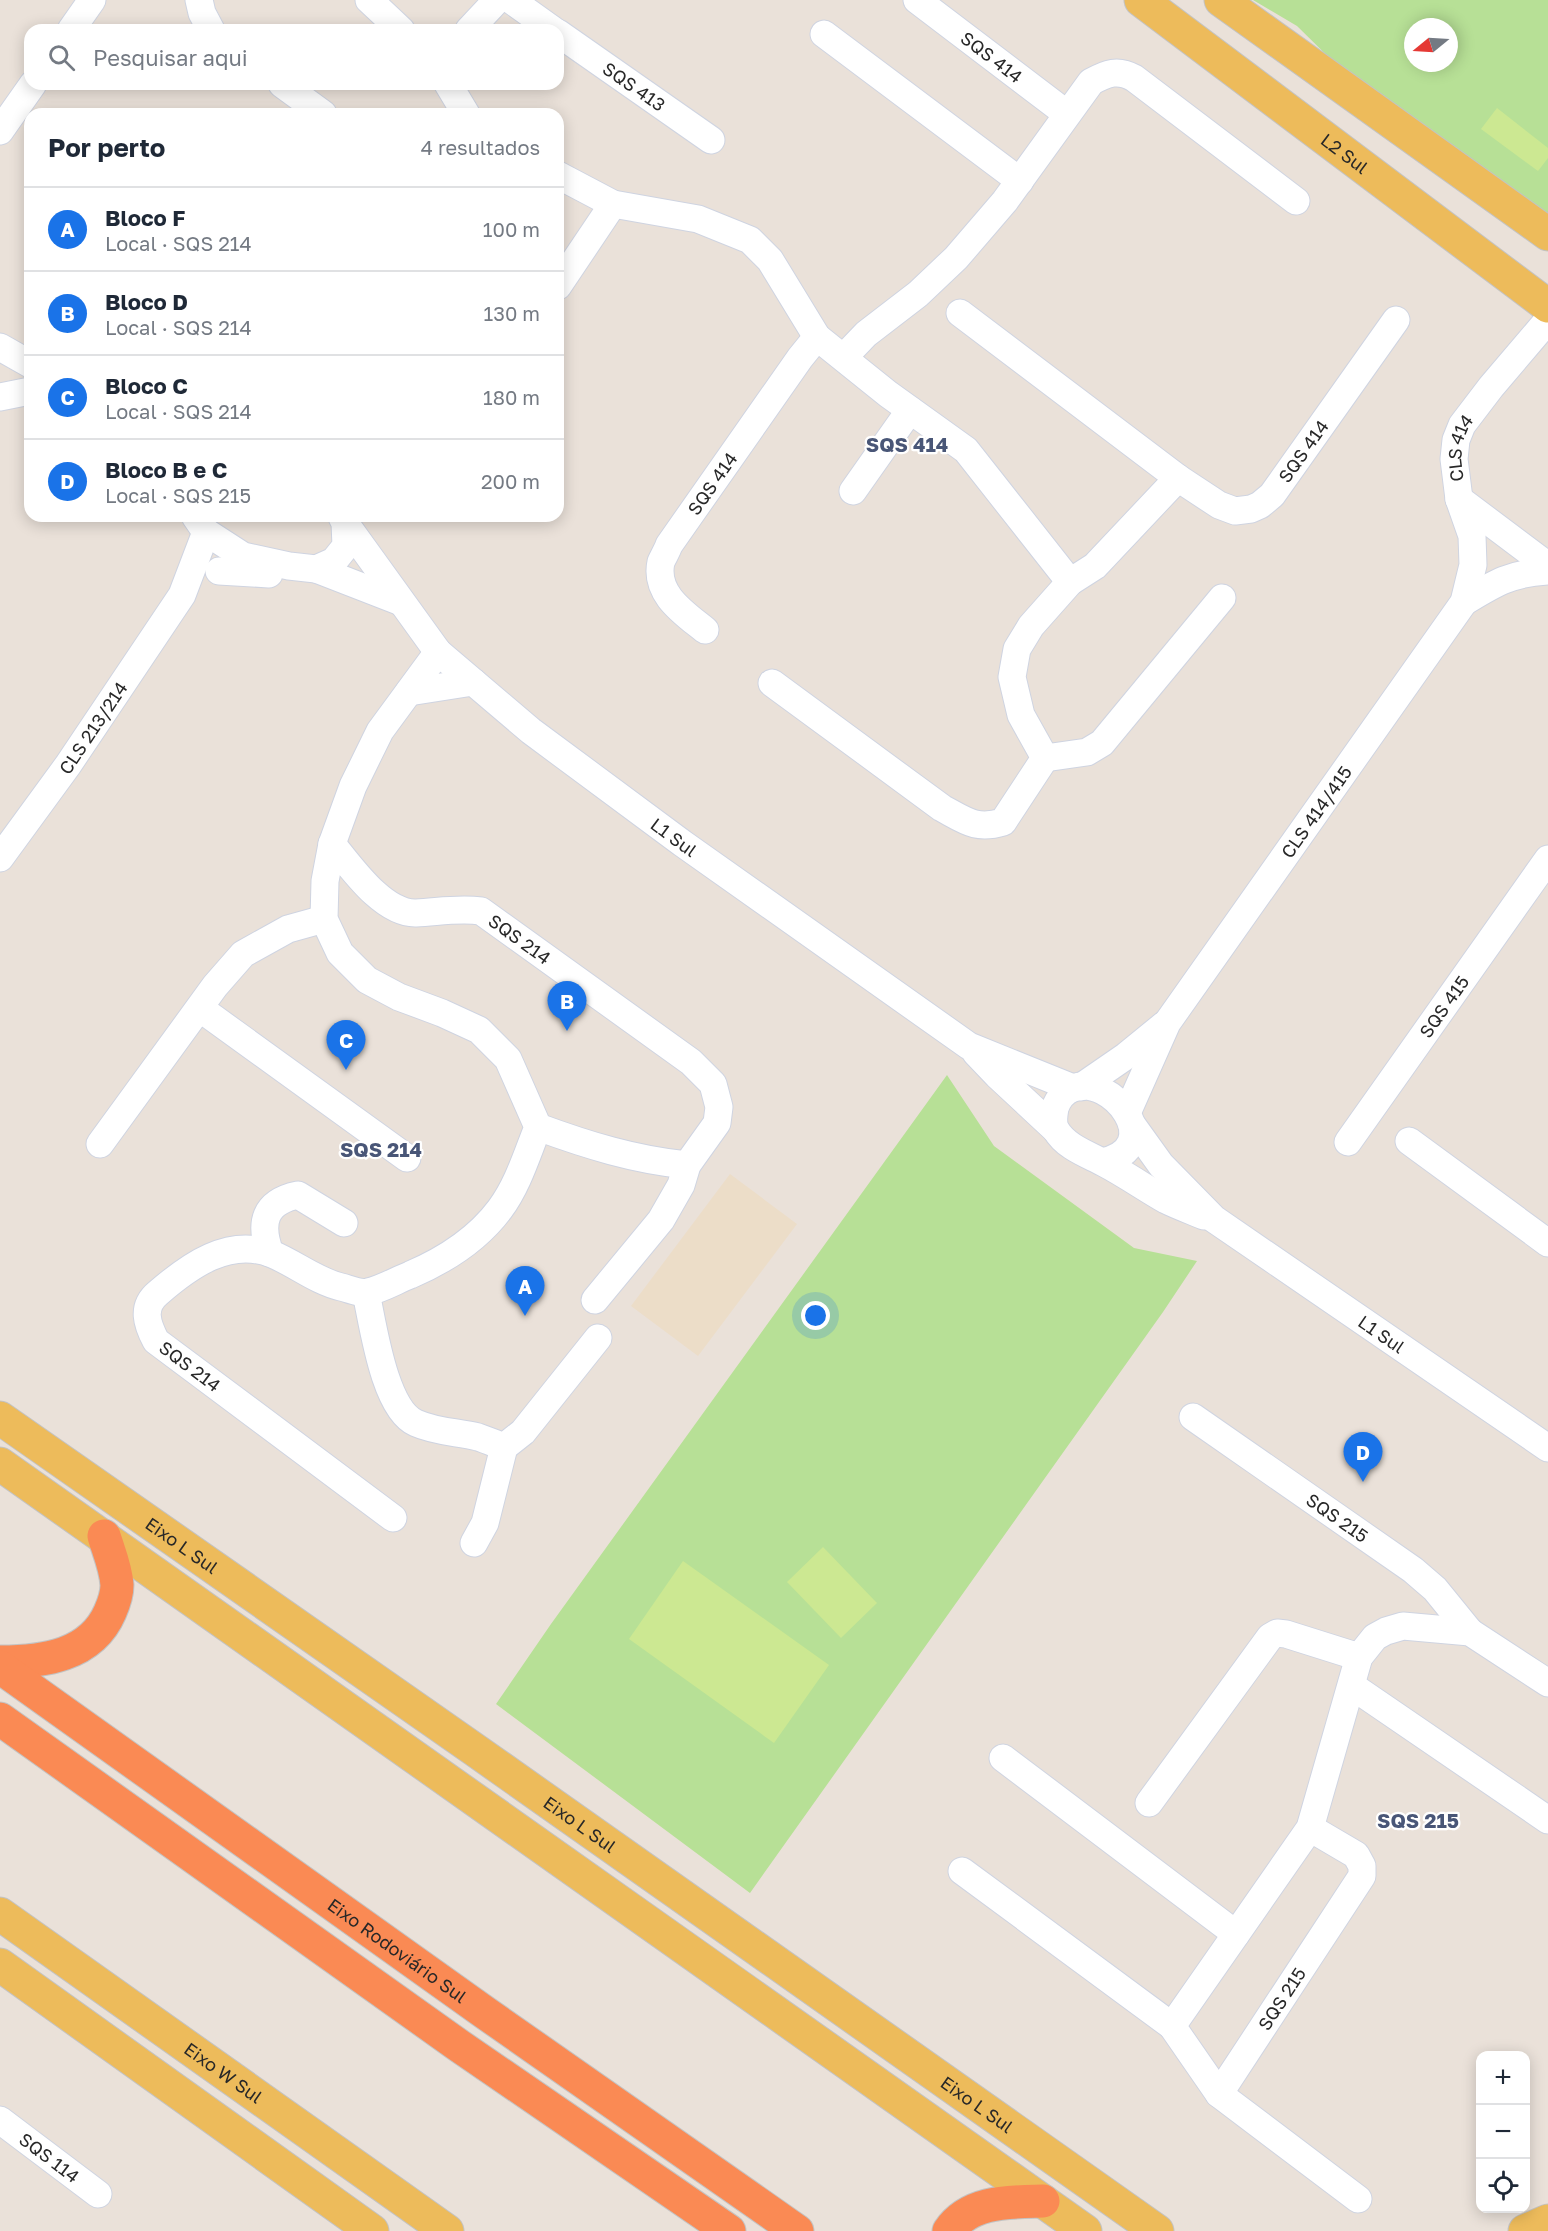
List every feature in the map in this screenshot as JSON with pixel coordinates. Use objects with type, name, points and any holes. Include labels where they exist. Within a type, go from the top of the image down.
[{"type":"highway","points":[[0,1665],[64,1654],[80,1648],[104,1626],[116,1599],[117,1584],[113,1562],[104,1536]]},
{"type":"highway","name":"Eixo Rodoviário Sul","points":[[0,1665],[484,2012],[797,2231]]},
{"type":"highway","points":[[0,1719],[458,2045],[729,2231]]},
{"type":"highway","points":[[949,2231],[954,2224],[980,2208],[1002,2202],[1043,2201]]},
{"type":"main road","name":"L2 Sul","points":[[1141,0],[1548,306]]},
{"type":"main road","points":[[1221,0],[1548,234]]},
{"type":"main road","points":[[1430,217],[1431,200],[1444,186],[1462,174]]},
{"type":"main road","name":"Eixo L Sul","points":[[0,1418],[476,1750],[1157,2231]]},
{"type":"main road","name":"Eixo L Sul","points":[[0,1464],[1084,2231]]},
{"type":"main road","name":"Eixo W Sul","points":[[0,1914],[447,2231]]},
{"type":"main road","points":[[0,1965],[372,2231]]},
{"type":"main road","points":[[1525,2231],[1548,2221]]},
{"type":"street","points":[[74,24],[92,0]]},
{"type":"street","points":[[199,0],[208,24]]},
{"type":"street","points":[[369,0],[395,24]]},
{"type":"street","points":[[475,24],[497,0]]},
{"type":"street","points":[[511,0],[545,24]]},
{"type":"street","name":"SQS 414","points":[[917,0],[1067,114]]},
{"type":"street","points":[[824,34],[1020,182]]},
{"type":"street","name":"SQS 413","points":[[564,37],[711,141]]},
{"type":"street","points":[[844,357],[866,334],[918,294],[956,258],[1020,182],[1091,81],[1105,74],[1122,71],[1134,78],[1296,201]]},
{"type":"street","points":[[0,131],[29,90]]},
{"type":"street","points":[[290,90],[315,108]]},
{"type":"street","points":[[452,90],[462,108]]},
{"type":"street","points":[[564,179],[613,204],[698,219],[750,240],[770,260],[817,338],[844,357],[888,394],[966,450],[1070,582]]},
{"type":"street","points":[[564,277],[613,204]]},
{"type":"street","name":"SQS 414","points":[[960,313],[1178,478],[1219,506],[1235,511],[1251,509],[1272,495],[1396,320]]},
{"type":"street","name":"CLS 414","points":[[1464,602],[1473,565],[1472,536],[1460,498],[1454,459],[1456,440],[1462,425],[1548,320]]},
{"type":"street","name":"SQS 414","points":[[705,630],[670,601],[662,582],[661,563],[669,545],[800,358],[817,338]]},
{"type":"street","points":[[0,347],[24,361]]},
{"type":"street","points":[[0,398],[24,392]]},
{"type":"street","points":[[853,491],[910,410]]},
{"type":"street","points":[[1045,758],[1022,715],[1012,677],[1017,649],[1031,626],[1070,582],[1095,566],[1178,478]]},
{"type":"street","points":[[1460,498],[1548,566]]},
{"type":"street","points":[[316,569],[334,561],[346,546],[343,522]]},
{"type":"street","name":"L1 Sul","points":[[345,522],[438,652],[473,682],[531,731],[682,843],[969,1046],[1055,1129]]},
{"type":"street","points":[[196,528],[243,555],[289,566],[316,569],[401,602]]},
{"type":"street","name":"CLS 213/214","points":[[0,858],[68,765],[182,595],[196,528]]},
{"type":"street","name":"CLS 213/214","points":[[182,595],[243,555]]},
{"type":"street","points":[[219,571],[341,578]]},
{"type":"street","points":[[1464,602],[1501,580],[1527,572],[1548,571]]},
{"type":"street","points":[[772,683],[942,808],[969,823],[987,827],[1003,822],[1045,758],[1087,752],[1102,743],[1222,598]]},
{"type":"street","name":"CLS 414/415","points":[[1130,1120],[1167,1023],[1464,602]]},
{"type":"street","points":[[438,652],[376,741],[353,786],[332,844],[325,880],[324,919],[340,953],[367,980],[399,997],[470,1026],[486,1037],[508,1059],[538,1127],[514,1185],[500,1209],[468,1244],[427,1268],[366,1293],[380,1361],[394,1399],[403,1415],[435,1430],[479,1437],[504,1447]]},
{"type":"street","points":[[409,692],[473,682]]},
{"type":"street","name":"SQS 214","points":[[332,844],[367,885],[390,906],[413,913],[461,909],[481,911],[691,1062],[713,1084],[719,1107],[717,1123],[687,1165],[681,1185],[671,1205],[595,1300]]},
{"type":"street","name":"SQS 415","points":[[1348,1142],[1545,869]]},
{"type":"street","points":[[100,1144],[201,1009],[215,986],[243,954],[288,929],[324,919]]},
{"type":"street","points":[[201,1009],[407,1158]]},
{"type":"street","name":"CLS 414/415","points":[[1077,1087],[1126,1056],[1167,1023]]},
{"type":"street","name":"L1 Sul","points":[[969,1046],[1077,1087]]},
{"type":"street","points":[[1077,1087],[1105,1092],[1130,1120],[1131,1143],[1126,1153],[1116,1159],[1102,1162],[1085,1155],[1069,1144],[1055,1129],[1053,1115],[1062,1095],[1077,1087]]},
{"type":"street","name":"L1 Sul","points":[[1130,1120],[1161,1165],[1214,1220],[1548,1448]]},
{"type":"street","points":[[538,1127],[637,1158],[687,1165]]},
{"type":"street","points":[[1409,1141],[1548,1243]]},
{"type":"street","name":"L1 Sul","points":[[1102,1162],[1168,1201],[1214,1220]]},
{"type":"street","points":[[270,1253],[264,1236],[266,1219],[273,1205],[286,1197],[298,1195],[344,1223]]},
{"type":"street","name":"SQS 214","points":[[366,1293],[330,1284],[270,1253],[240,1249],[213,1255],[185,1270],[153,1298],[147,1313],[147,1325],[156,1341],[393,1518]]},
{"type":"street","points":[[474,1543],[485,1522],[504,1447],[523,1432],[598,1338]]},
{"type":"street","name":"SQS 215","points":[[1193,1417],[1413,1570],[1434,1589],[1470,1632],[1548,1683]]},
{"type":"street","name":"SQS 215","points":[[1359,1656],[1375,1637],[1403,1626],[1470,1632]]},
{"type":"street","points":[[1149,1803],[1270,1638],[1277,1633],[1359,1656],[1310,1828],[1172,2026]]},
{"type":"street","points":[[1352,1686],[1548,1820]]},
{"type":"street","points":[[1003,1758],[1236,1934]]},
{"type":"street","name":"SQS 215","points":[[1219,2094],[1362,1876],[1362,1866],[1356,1855],[1310,1828]]},
{"type":"street","points":[[962,1871],[1172,2026],[1219,2094],[1358,2199]]},
{"type":"street","name":"SQS 114","points":[[0,2120],[98,2194]]},
{"type":"shaded area","points":[[730,1174],[797,1224],[698,1356],[631,1306]]},
{"type":"green space","points":[[1253,0],[1548,0],[1548,221],[1358,86],[1297,26]]},
{"type":"green space","points":[[1497,108],[1548,148],[1548,158],[1538,171],[1481,129]]},
{"type":"green space","points":[[947,1075],[994,1146],[1134,1248],[1197,1261],[750,1893],[496,1704],[551,1624]]},
{"type":"green space","points":[[823,1547],[877,1603],[841,1638],[787,1582]]},
{"type":"green space","points":[[683,1561],[829,1665],[774,1743],[629,1639]]},
{"type":"place","name":"Bloco D","points":[[567,1031]]},
{"type":"place","name":"Bloco C","points":[[346,1070]]},
{"type":"place","name":"Bloco F","points":[[525,1316]]},
{"type":"place","name":"Bloco B e C","points":[[1363,1482]]},
{"type":"district","name":"SQS 414","points":[[907,444]]},
{"type":"district","name":"SQS 214","points":[[381,1149]]},
{"type":"district","name":"SQS 215","points":[[1418,1820]]}]
